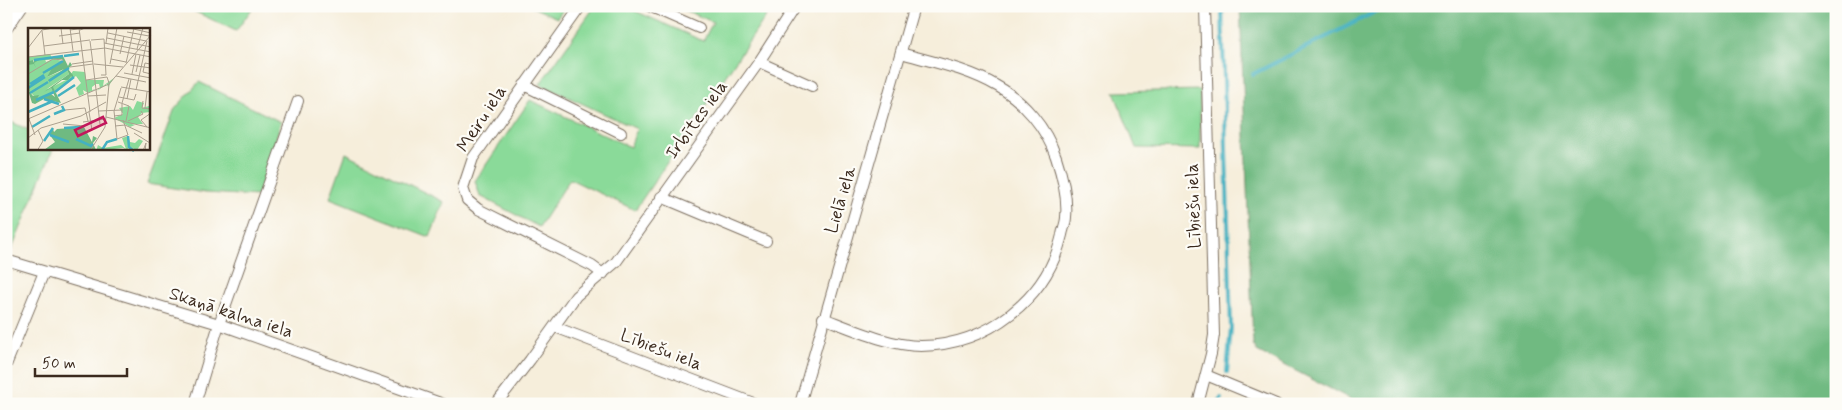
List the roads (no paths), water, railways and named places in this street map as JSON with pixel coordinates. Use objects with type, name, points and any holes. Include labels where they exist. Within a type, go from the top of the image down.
[{"type":"street","points":[[6,28],[22,6]]},
{"type":"street","name":"Meiru iela","points":[[581,6],[473,158],[463,188],[467,200],[478,209],[592,266],[603,274]]},
{"type":"street","points":[[649,6],[700,28]]},
{"type":"street","name":"Irbītes iela","points":[[496,404],[555,327],[576,296],[616,262],[758,62],[795,6]]},
{"type":"street","name":"Lielā iela","points":[[800,404],[914,6]]},
{"type":"street","name":"Lībiešu iela","points":[[1198,404],[1214,335],[1205,6]]},
{"type":"street","points":[[824,318],[858,331],[896,342],[920,346],[942,344],[976,335],[1025,303],[1043,281],[1061,241],[1066,216],[1065,193],[1060,168],[1051,144],[1036,120],[1018,101],[998,86],[971,73],[901,53]]},
{"type":"street","points":[[758,62],[812,86]]},
{"type":"street","points":[[524,86],[621,133]]},
{"type":"street","points":[[195,404],[220,324],[298,102]]},
{"type":"street","points":[[662,197],[766,240]]},
{"type":"street","name":"Skaņā kalna iela","points":[[6,260],[220,324],[442,404]]},
{"type":"street","points":[[6,365],[44,272]]},
{"type":"street","name":"Lībiešu iela","points":[[555,327],[756,404]]},
{"type":"street","points":[[1206,375],[1276,404]]},
{"type":"waterway","points":[[1094,6],[1098,8]]},
{"type":"waterway","points":[[1222,6],[1231,328],[1227,372]]},
{"type":"waterway","points":[[1253,74],[1387,6]]},
{"type":"waterway","points":[[1219,404],[1221,398]]}]
